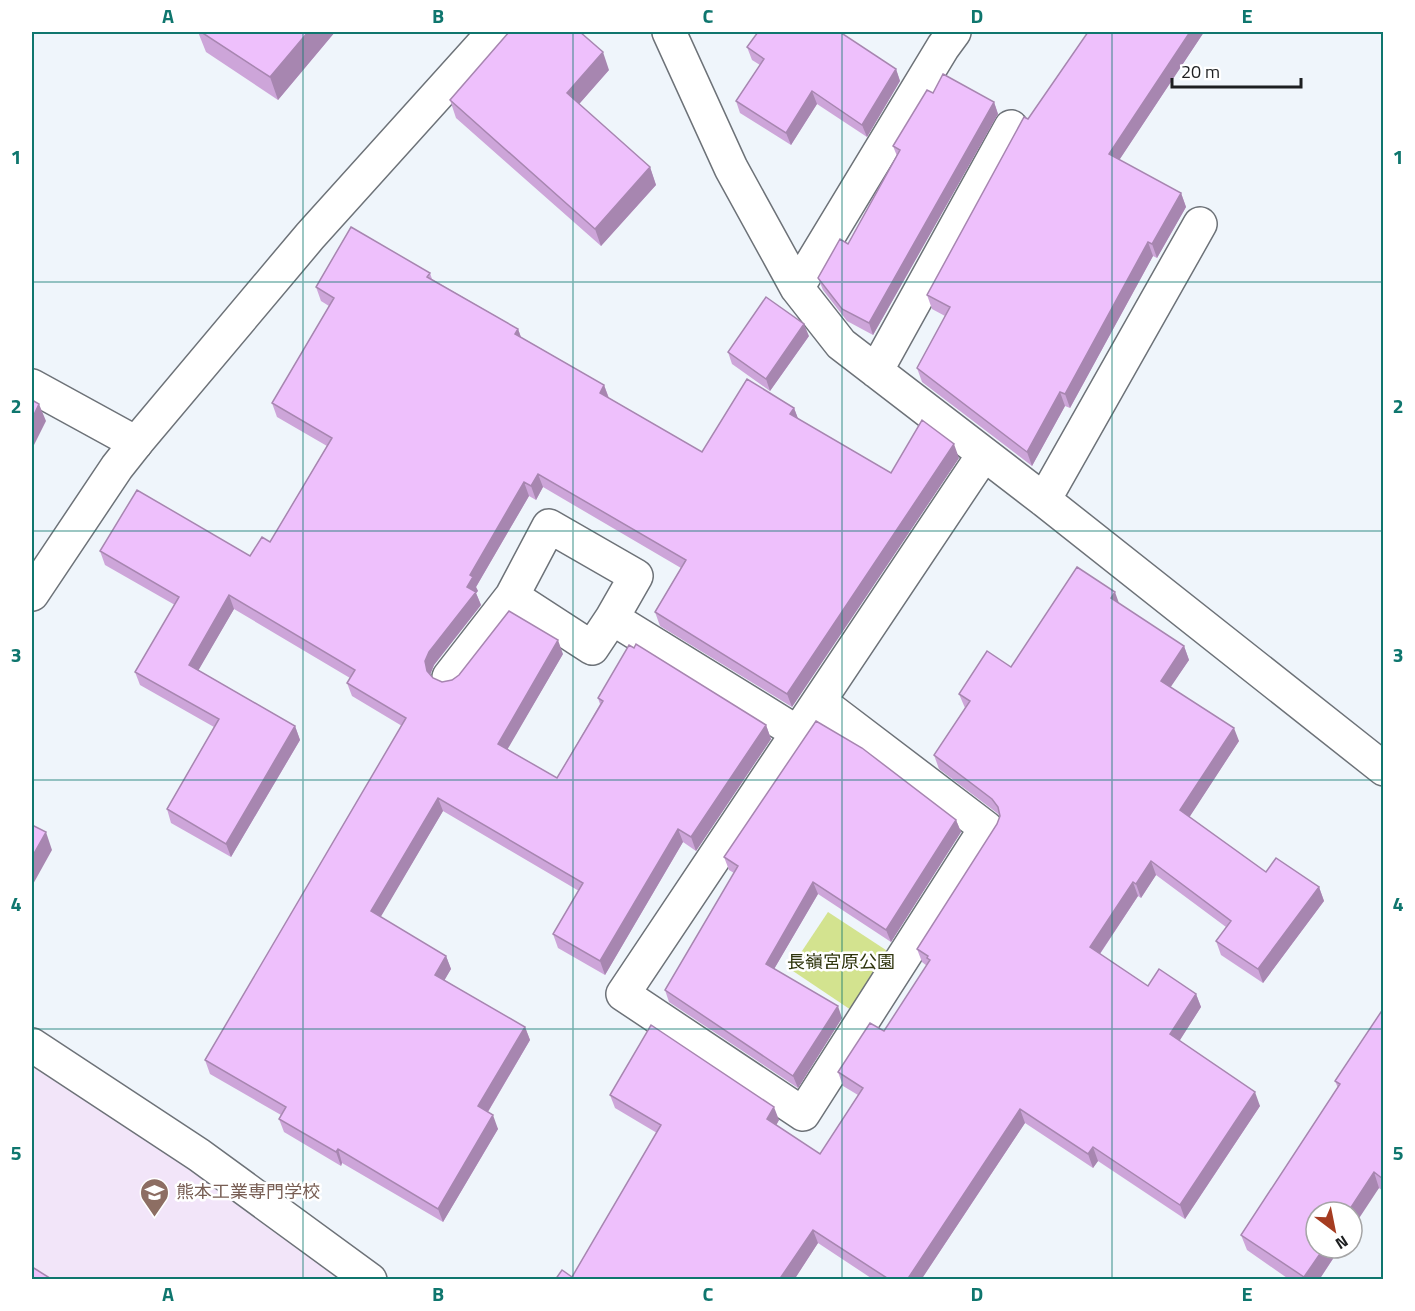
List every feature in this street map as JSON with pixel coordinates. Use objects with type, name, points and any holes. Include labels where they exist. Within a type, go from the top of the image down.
[{"type":"street","points":[[32,594],[117,467],[310,236],[494,32]]},
{"type":"street","points":[[669,32],[731,168],[797,288],[841,344],[1044,500],[1383,769]]},
{"type":"street","points":[[797,288],[936,57],[954,32]]},
{"type":"street","points":[[876,371],[1011,127]]},
{"type":"street","points":[[1044,500],[1200,224]]},
{"type":"street","points":[[32,386],[136,444]]},
{"type":"street","points":[[819,701],[986,828],[803,1114],[623,994],[984,454]]},
{"type":"street","points":[[449,677],[512,596],[549,526],[636,576],[592,648],[512,596]]},
{"type":"street","points":[[612,618],[798,733]]},
{"type":"street","points":[[32,1045],[199,1155],[370,1280]]},
{"type":"shaded area","name":"熊本工業専門学校","points":[[32,1045],[356,1279],[32,1279]]},
{"type":"green space","name":"長嶺宮原公園","points":[[828,912],[892,954],[854,1012],[790,969]]},
{"type":"building","points":[[201,32],[308,32],[270,77]]},
{"type":"building","points":[[509,32],[580,32],[603,52],[567,93],[650,167],[595,229],[450,100]]},
{"type":"building","points":[[758,32],[840,32],[896,69],[862,125],[812,91],[786,133],[736,101],[764,59],[747,47]]},
{"type":"building","points":[[1088,32],[1190,32],[1109,154],[1181,193],[1152,244],[1148,242],[1065,394],[1060,392],[1027,452],[917,368],[950,307],[927,295],[1024,117],[1028,119]]},
{"type":"building","points":[[943,74],[994,102],[869,323],[842,309],[818,278],[840,239],[848,244],[900,150],[893,146],[927,90],[933,93]]},
{"type":"building","points":[[351,227],[430,273],[427,277],[518,329],[515,334],[604,385],[600,393],[702,452],[747,379],[794,408],[790,414],[891,473],[922,420],[954,444],[787,694],[655,612],[686,560],[538,474],[531,486],[524,482],[470,575],[473,577],[467,587],[476,592],[429,652],[425,661],[427,671],[433,678],[442,682],[452,680],[459,675],[509,611],[558,640],[498,744],[557,778],[603,701],[598,698],[629,645],[634,648],[636,644],[766,725],[691,837],[678,829],[600,961],[553,934],[583,883],[438,798],[371,911],[446,956],[435,975],[525,1027],[478,1106],[493,1115],[438,1209],[338,1149],[336,1152],[279,1119],[286,1107],[205,1060],[406,718],[347,683],[355,670],[229,595],[189,665],[295,726],[226,844],[167,809],[219,719],[135,672],[179,597],[100,551],[137,490],[250,556],[262,537],[270,542],[332,438],[272,403],[334,298],[316,287]]},
{"type":"building","points":[[766,297],[804,324],[766,379],[728,352]]},
{"type":"building","points":[[32,400],[39,404],[32,419]]},
{"type":"building","points":[[1077,567],[1115,592],[1111,598],[1184,646],[1161,681],[1234,728],[1180,810],[1266,872],[1276,858],[1319,887],[1258,969],[1216,941],[1231,921],[1151,861],[1136,884],[1133,882],[1090,947],[1148,986],[1159,969],[1196,994],[1170,1034],[1255,1092],[1180,1205],[1093,1147],[1088,1154],[1020,1109],[907,1280],[890,1280],[813,1230],[779,1280],[555,1280],[562,1270],[572,1277],[661,1125],[610,1095],[651,1025],[774,1107],[767,1119],[820,1154],[863,1088],[838,1072],[870,1023],[884,1031],[930,960],[917,949],[1000,816],[998,807],[992,799],[934,755],[970,701],[959,694],[987,651],[1011,667]]},
{"type":"building","points":[[816,721],[862,748],[956,820],[886,930],[813,882],[766,964],[838,1006],[793,1076],[665,990],[738,866],[724,857]]},
{"type":"building","points":[[32,825],[46,832],[32,857]]},
{"type":"building","points":[[1383,1009],[1383,1179],[1374,1172],[1356,1200],[1304,1200],[1304,1260],[1316,1260],[1304,1277],[1241,1235],[1340,1084],[1335,1081]]},
{"type":"building","points":[[32,1267],[37,1270],[53,1280],[32,1280]]},
{"type":"place","name":"熊本工業専門学校","points":[[155,1218]]}]
